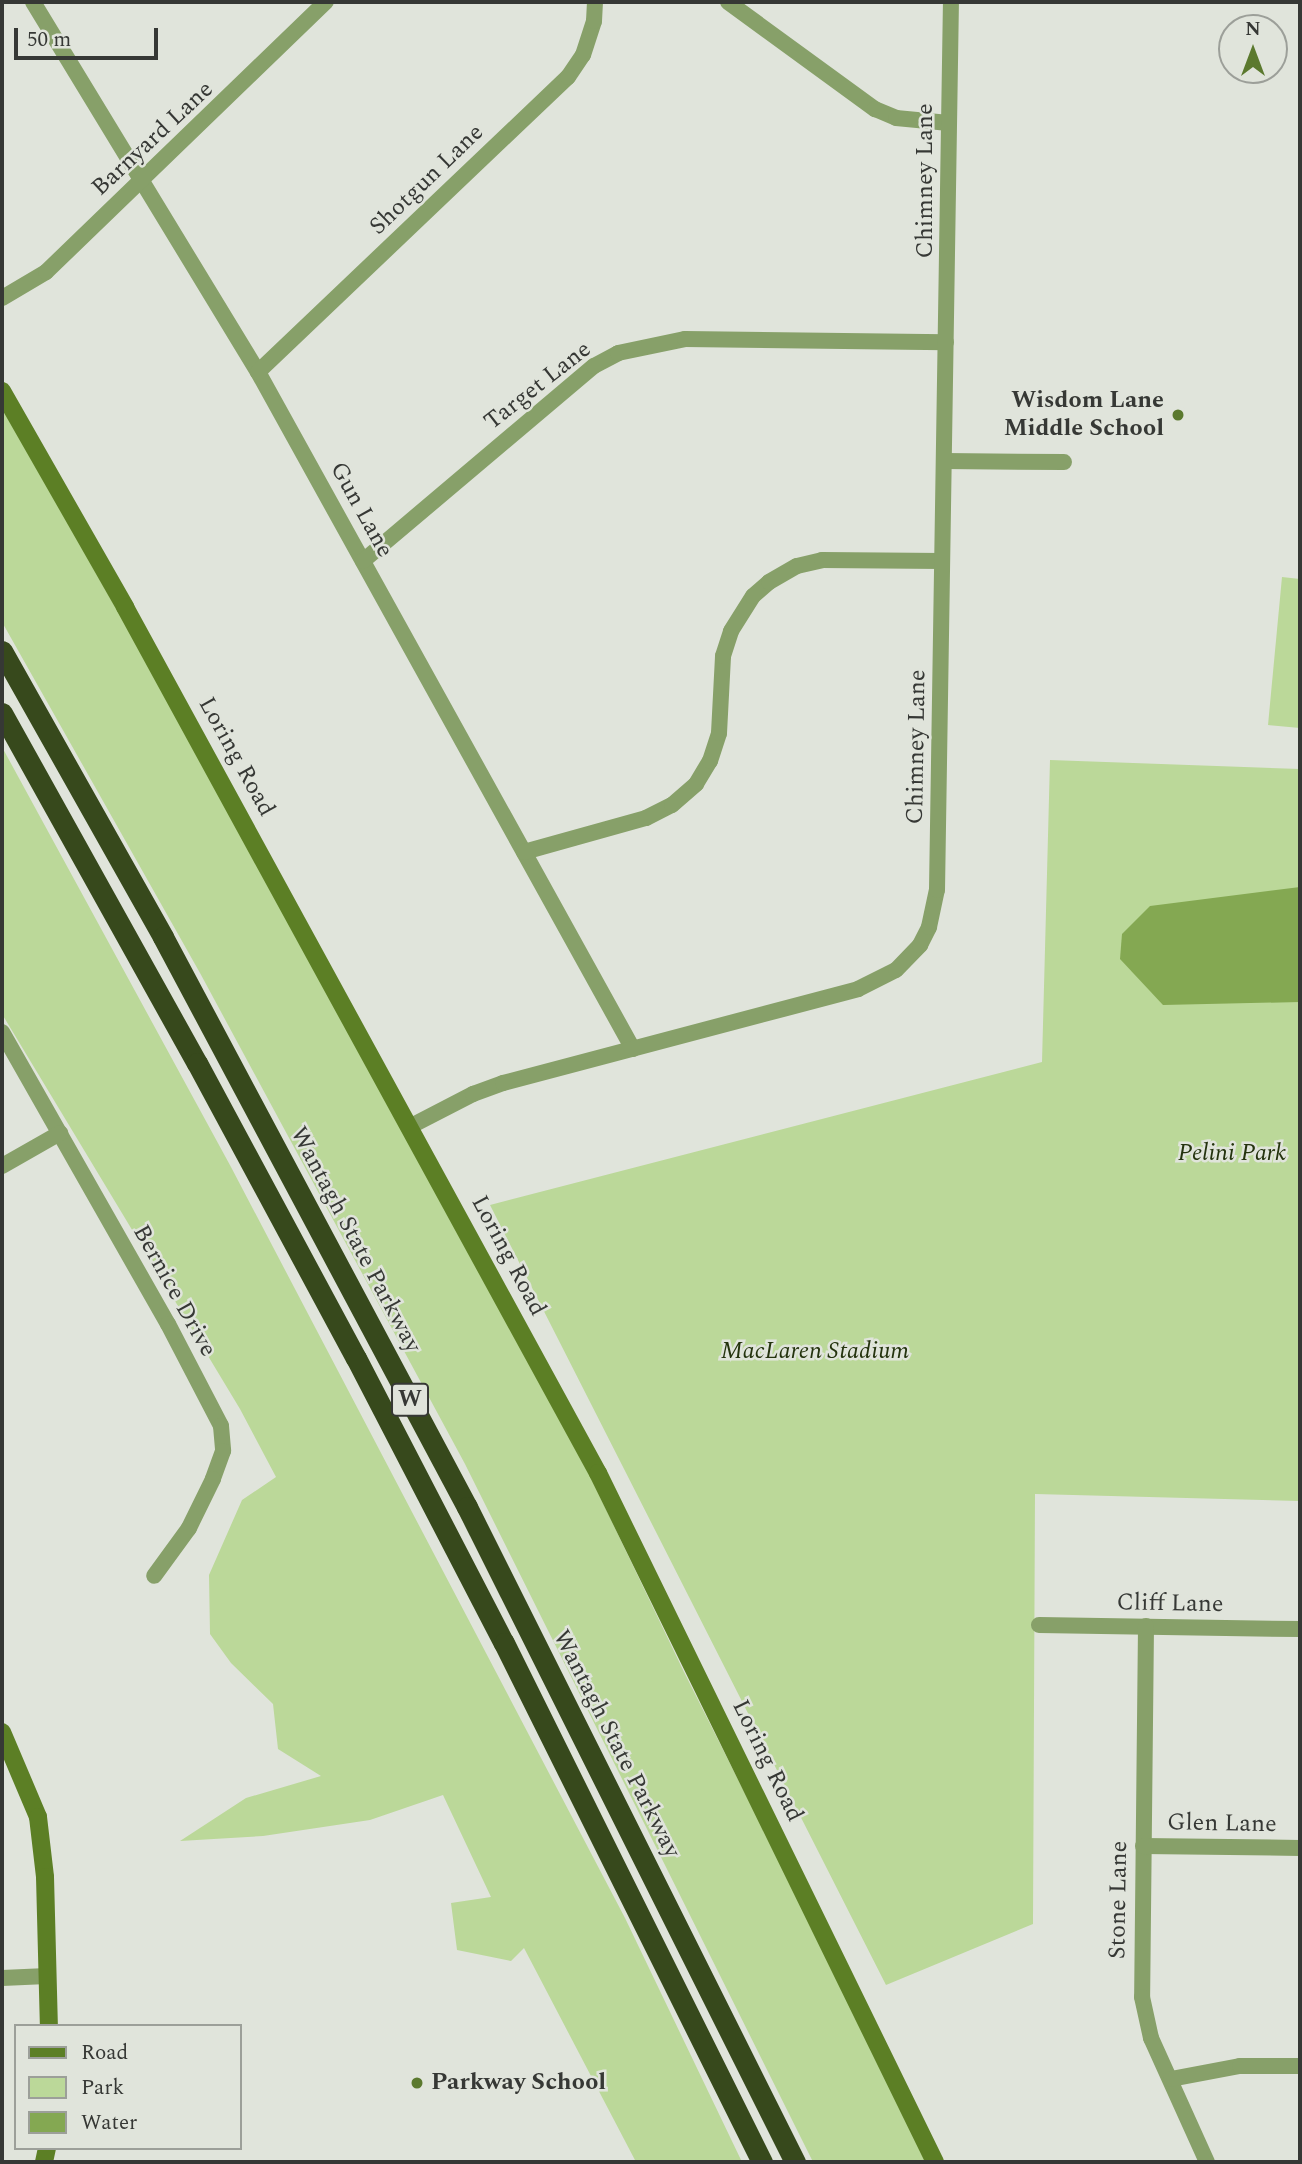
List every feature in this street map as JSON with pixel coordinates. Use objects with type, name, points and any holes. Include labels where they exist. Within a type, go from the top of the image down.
[{"type":"highway","name":"Wantagh State Parkway","points":[[2,651],[163,937],[467,1507],[795,2162]]},
{"type":"highway","name":"W","points":[[2,713],[197,1063],[356,1359],[504,1643],[762,2162]]},
{"type":"street","name":"Gun Lane","points":[[33,2],[144,180],[258,372],[633,1049]]},
{"type":"street","name":"Barnyard Lane","points":[[2,299],[46,272],[326,2]]},
{"type":"street","name":"Shotgun Lane","points":[[258,372],[568,77],[583,55],[594,21],[595,2]]},
{"type":"street","points":[[727,2],[875,109],[896,118],[949,123]]},
{"type":"street","name":"Chimney Lane","points":[[411,1126],[495,1086],[858,989],[896,970],[920,944],[929,927],[937,890],[951,2]]},
{"type":"street","name":"Target Lane","points":[[363,561],[594,366],[618,353],[685,339],[946,342]]},
{"type":"street","name":"Loring Road","points":[[2,391],[125,607],[411,1126],[598,1473],[935,2162]]},
{"type":"street","points":[[944,461],[1065,462]]},
{"type":"street","points":[[524,852],[646,818],[672,805],[696,784],[710,761],[719,733],[723,656],[731,631],[753,596],[769,582],[797,566],[822,560],[942,561]]},
{"type":"street","name":"Bernice Drive","points":[[2,1032],[168,1324],[221,1426],[223,1451],[213,1479],[189,1528],[154,1576]]},
{"type":"street","points":[[2,1166],[60,1133]]},
{"type":"street","name":"Cliff Lane","points":[[1039,1625],[1300,1629]]},
{"type":"street","name":"Stone Lane","points":[[1146,1626],[1142,1997],[1151,2038],[1207,2162]]},
{"type":"street","points":[[2,1732],[38,1817],[45,1877],[48,2024]]},
{"type":"street","name":"Glen Lane","points":[[1143,1846],[1300,1848]]},
{"type":"street","points":[[2,1978],[47,1976]]},
{"type":"street","points":[[1171,2079],[1240,2066],[1300,2067]]},
{"type":"green space","points":[[2,406],[210,775],[589,1474],[684,1672],[930,2162],[813,2162],[465,1464],[200,973],[2,622]]},
{"type":"green space","points":[[1282,577],[1300,579],[1300,728],[1268,725]]},
{"type":"green space","points":[[2,747],[231,1167],[625,1918],[742,2162],[636,2162],[524,1948],[511,1961],[457,1950],[451,1903],[491,1897],[443,1795],[370,1820],[263,1836],[180,1841],[246,1798],[321,1776],[278,1749],[273,1704],[231,1663],[210,1634],[209,1575],[242,1500],[276,1477],[240,1409],[2,1014]]},
{"type":"green space","name":"MacLaren Stadium","points":[[1050,760],[1300,769],[1300,1501],[1035,1494],[1033,1924],[886,1985],[490,1205],[1042,1062]]},
{"type":"water","points":[[1300,887],[1300,1002],[1163,1005],[1120,959],[1122,934],[1150,906]]},
{"type":"place","name":"Wisdom Lane Middle School","points":[[1178,415]]},
{"type":"place","name":"Parkway School","points":[[417,2083]]},
{"type":"park label","name":"Pelini Park","points":[[1232,1154]]}]
